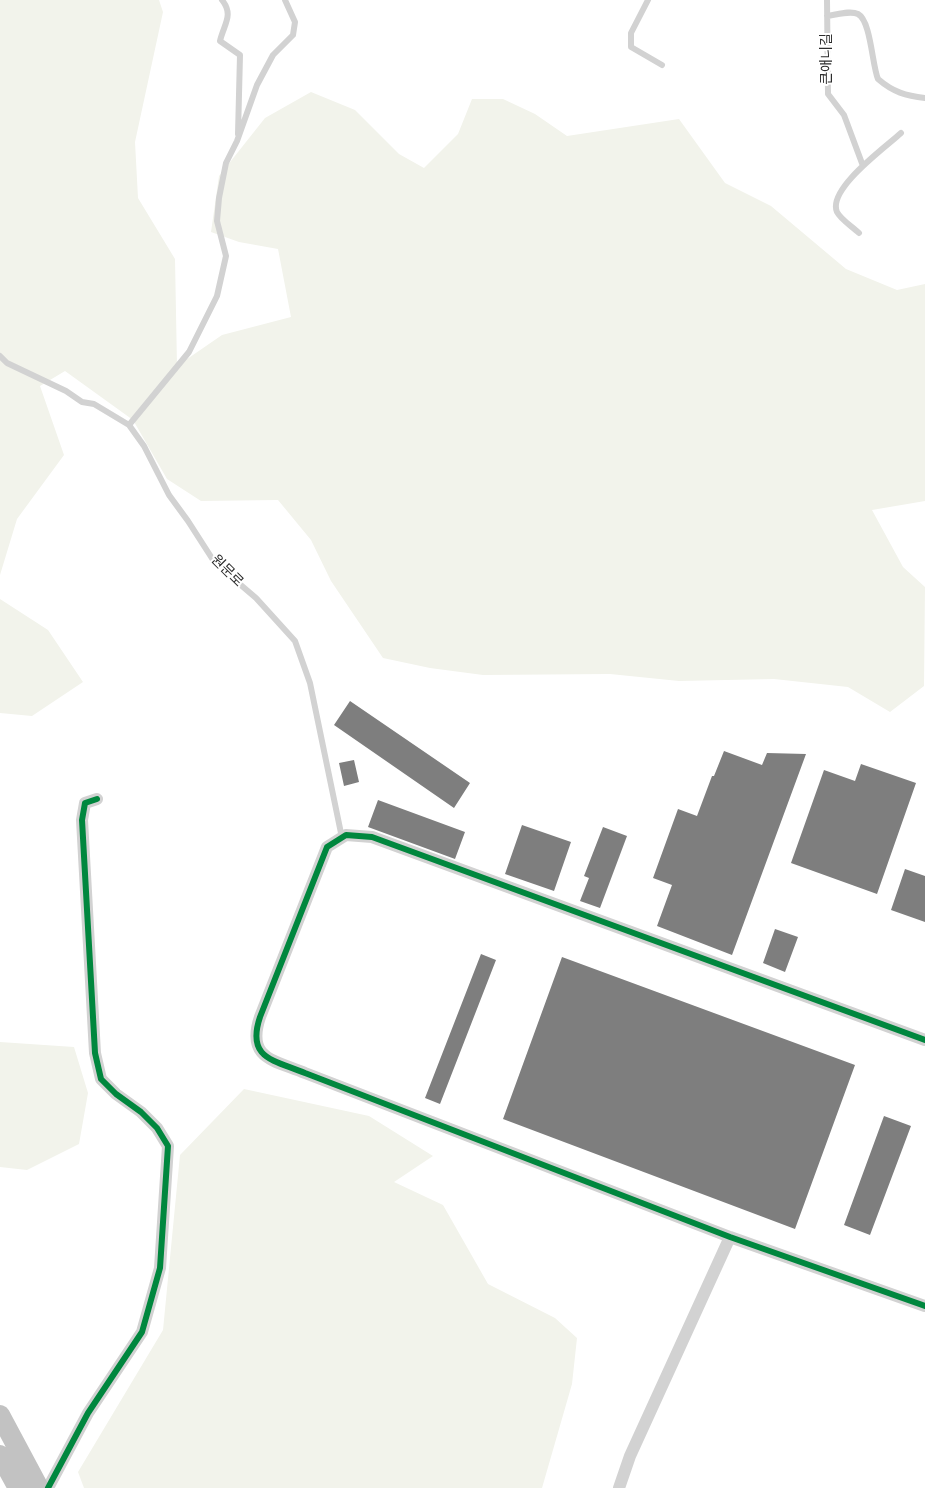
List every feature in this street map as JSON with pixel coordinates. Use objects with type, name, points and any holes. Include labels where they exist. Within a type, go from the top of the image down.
[{"type":"highway","points":[[0,1415],[39,1488]]},
{"type":"highway","points":[[0,1456],[18,1488]]},
{"type":"street","points":[[48,1488],[88,1413],[142,1332],[160,1268],[168,1146],[157,1128],[141,1112],[116,1094],[101,1079],[95,1054],[82,820],[85,803],[97,799]]},
{"type":"street","points":[[925,1040],[372,837],[346,835],[326,847],[260,1017],[256,1030],[255,1041],[259,1051],[266,1057],[305,1074],[730,1236],[925,1306]]},
{"type":"street","points":[[619,1488],[630,1456],[730,1236]]},
{"type":"lane","points":[[222,0],[228,8],[229,14],[220,41],[240,55],[237,141]]},
{"type":"lane","points":[[129,425],[189,352],[217,296],[226,256],[217,221],[219,198],[226,163],[237,141],[257,85],[273,55],[293,35],[295,22],[285,0]]},
{"type":"lane","points":[[648,0],[631,33],[632,47],[662,65]]},
{"type":"lane","name":"큰애니길","points":[[827,0],[828,94],[844,115],[863,166]]},
{"type":"lane","name":"큰애니길","points":[[827,16],[852,13],[863,18],[867,28],[878,79],[895,92],[908,96],[925,98]]},
{"type":"lane","points":[[859,233],[837,212],[836,201],[842,188],[863,166],[901,134]]},
{"type":"lane","name":"원문로","points":[[0,356],[7,363],[53,384],[82,402],[94,404],[129,425],[144,446],[169,495],[215,563],[256,598],[295,641],[310,683],[342,838]]},
{"type":"shaded area","points":[[0,0],[159,0],[163,12],[135,142],[138,198],[175,259],[177,366],[222,335],[291,317],[278,249],[239,242],[211,232],[219,176],[265,118],[311,92],[355,110],[399,154],[424,168],[458,134],[472,99],[503,99],[535,114],[567,136],[679,119],[725,183],[771,206],[846,269],[897,290],[925,284],[925,501],[872,510],[903,567],[925,587],[924,686],[890,712],[848,687],[774,679],[679,681],[610,674],[483,675],[430,668],[383,658],[331,581],[311,540],[278,500],[201,501],[167,479],[133,420],[65,371],[40,386],[64,455],[17,519],[0,575]]},
{"type":"shaded area","points":[[0,599],[48,630],[83,682],[32,716],[0,713]]},
{"type":"shaded area","points":[[0,1042],[74,1047],[88,1093],[79,1144],[27,1170],[0,1167]]},
{"type":"shaded area","points":[[244,1089],[369,1116],[433,1156],[394,1182],[443,1205],[488,1284],[555,1318],[577,1338],[572,1384],[542,1488],[84,1488],[78,1472],[163,1330],[180,1155]]},
{"type":"building","points":[[350,701],[470,783],[454,808],[334,725]]},
{"type":"building","points":[[724,751],[762,765],[767,753],[806,754],[732,955],[657,926],[672,885],[653,878],[678,809],[697,816],[712,776],[714,776]]},
{"type":"building","points":[[354,760],[359,782],[344,786],[339,763]]},
{"type":"building","points":[[861,764],[916,783],[877,894],[791,863],[824,770],[855,781]]},
{"type":"building","points":[[378,800],[465,832],[455,859],[368,827]]},
{"type":"building","points":[[522,825],[571,842],[554,891],[505,874]]},
{"type":"building","points":[[603,827],[627,836],[600,908],[580,901],[589,878],[584,876]]},
{"type":"building","points":[[905,869],[925,876],[925,922],[891,910]]},
{"type":"building","points":[[775,929],[798,937],[785,972],[763,963]]},
{"type":"building","points":[[481,954],[496,960],[440,1104],[425,1098]]},
{"type":"building","points":[[562,957],[855,1065],[795,1229],[503,1119]]},
{"type":"building","points":[[884,1116],[911,1126],[870,1235],[844,1225]]},
{"type":"cycle path","points":[[48,1488],[88,1413],[142,1332],[160,1268],[168,1146],[157,1128],[141,1112],[116,1094],[101,1079],[95,1053],[82,820],[85,803],[97,799]]},
{"type":"cycle path","points":[[925,1040],[372,837],[346,835],[327,847],[260,1017],[257,1031],[257,1042],[260,1050],[273,1061],[730,1237],[925,1306]]}]
